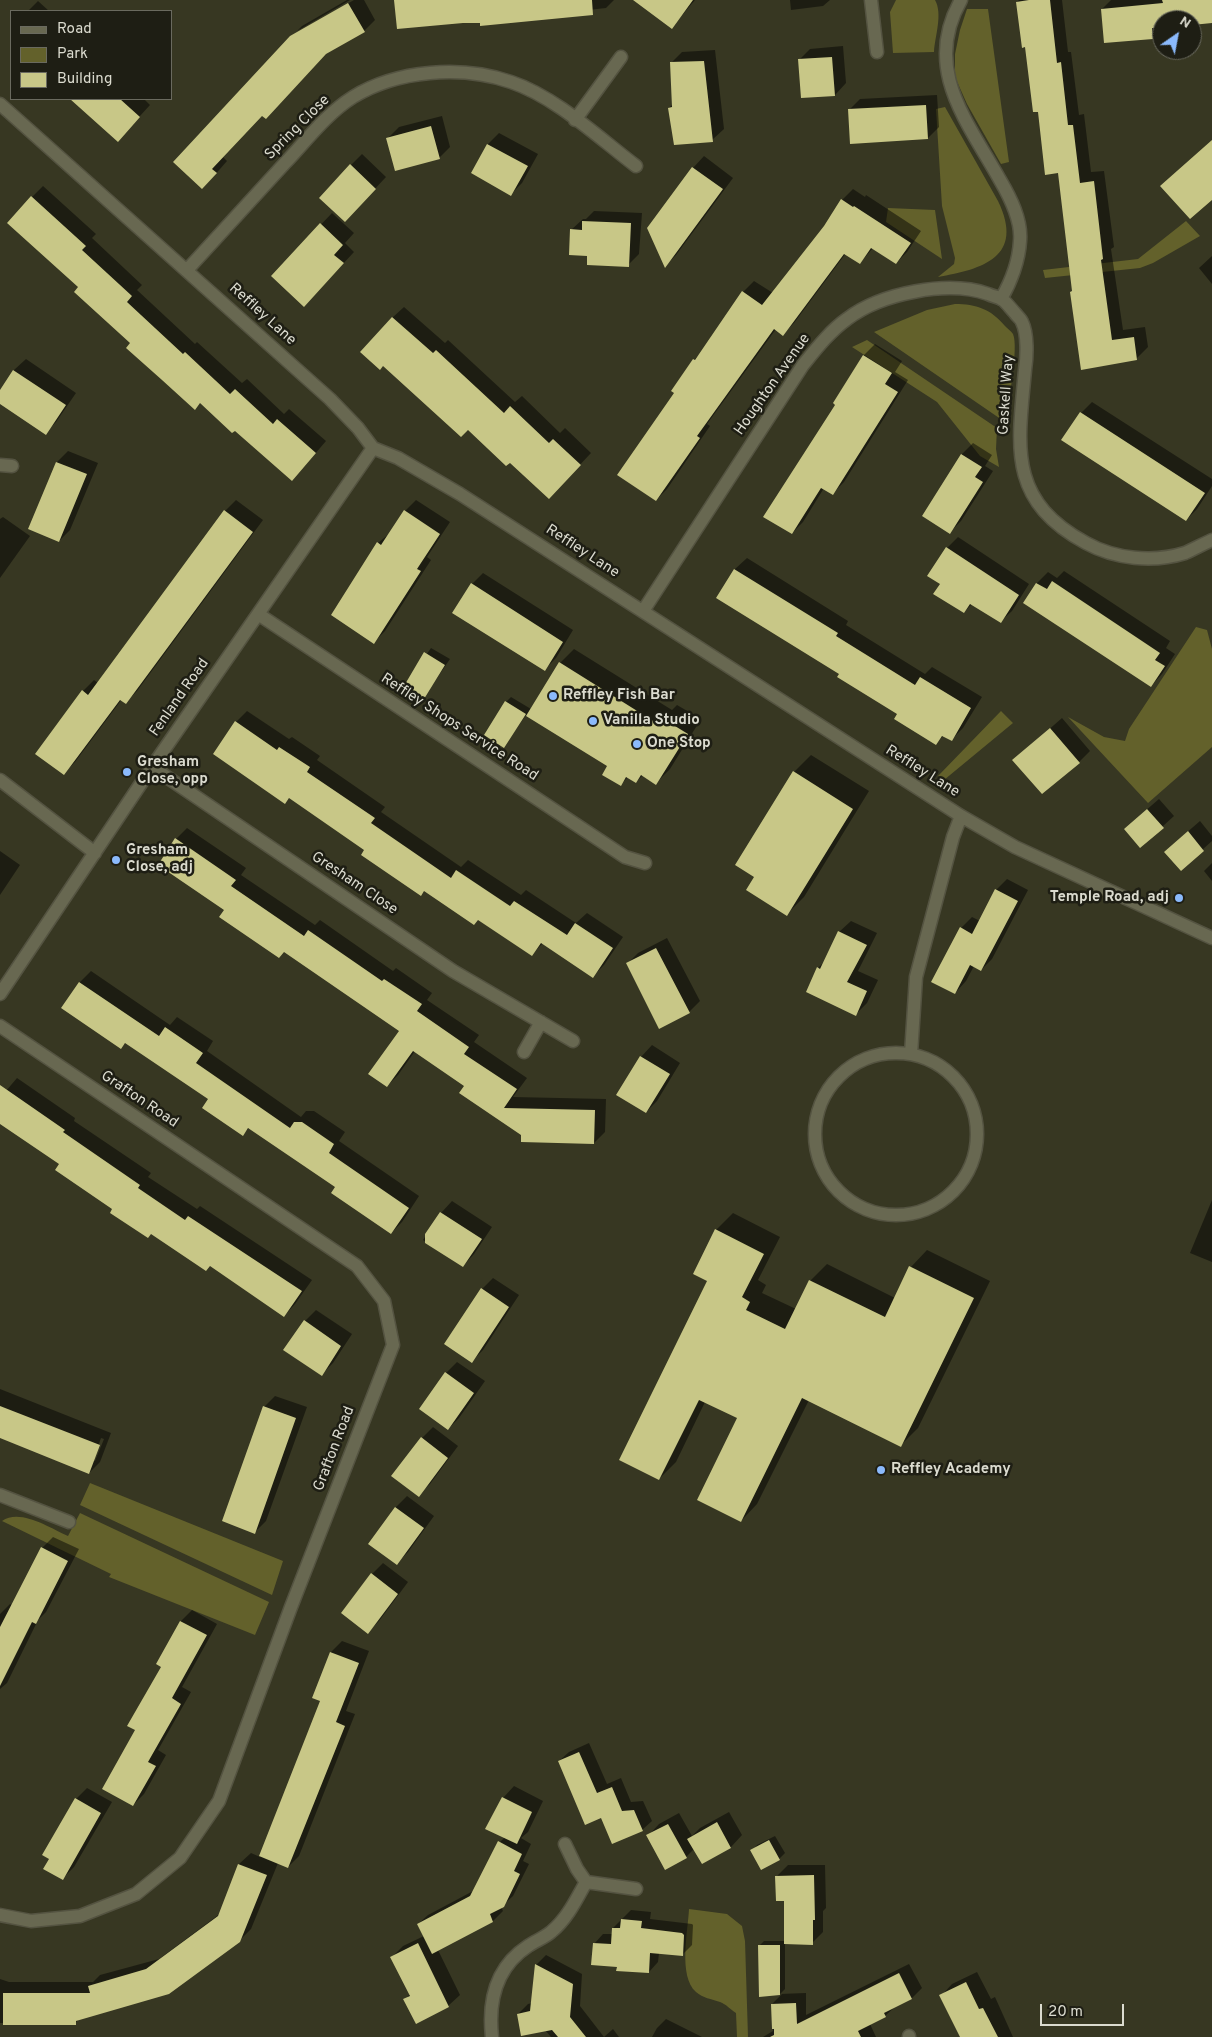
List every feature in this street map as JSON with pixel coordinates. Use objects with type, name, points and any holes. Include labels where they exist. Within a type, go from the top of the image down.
[{"type":"street","points":[[871,0],[877,52]]},
{"type":"street","points":[[959,1],[949,29],[946,57],[948,79],[955,99],[1007,191],[1016,214],[1020,240],[1010,284],[1001,299]]},
{"type":"street","points":[[575,120],[621,57]]},
{"type":"street","name":"Spring Close","points":[[187,270],[325,120],[352,98],[379,84],[416,75],[450,72],[486,75],[512,82],[542,97],[636,166]]},
{"type":"street","name":"Reffley Lane","points":[[0,104],[330,399],[358,428],[373,448],[398,458],[460,494],[962,816],[1015,847],[1212,938]]},
{"type":"street","name":"Houghton Avenue","points":[[643,611],[803,365],[823,340],[846,319],[887,299],[916,291],[975,290],[1001,299]]},
{"type":"street","name":"Gaskell Way","points":[[1001,299],[1022,322],[1027,351],[1019,436],[1021,466],[1030,493],[1047,515],[1068,533],[1094,548],[1123,557],[1151,558],[1184,553],[1212,540]]},
{"type":"street","name":"Fenland Road","points":[[0,994],[152,767],[373,448]]},
{"type":"street","name":"Reffley Shops Service Road","points":[[258,614],[625,857],[645,863]]},
{"type":"street","name":"Gresham Close","points":[[152,767],[453,970],[572,1041]]},
{"type":"street","points":[[0,780],[95,853]]},
{"type":"street","points":[[911,1054],[916,977],[953,837],[962,816]]},
{"type":"street","points":[[524,1052],[541,1022]]},
{"type":"street","name":"Grafton Road","points":[[0,1026],[357,1266],[384,1301],[393,1345],[291,1607],[219,1801],[180,1858],[136,1894],[80,1916],[31,1921],[0,1915]]},
{"type":"street","points":[[894,1052],[911,1054],[927,1059],[942,1067],[955,1078],[966,1092],[973,1107],[977,1124],[974,1158],[967,1173],[945,1199],[930,1208],[914,1213],[881,1214],[852,1202],[829,1179],[821,1165],[816,1150],[816,1118],[820,1103],[828,1089],[850,1066],[878,1054],[894,1052]]},
{"type":"street","points":[[0,1495],[69,1522]]},
{"type":"street","points":[[565,1844],[577,1869],[586,1882],[636,1889]]},
{"type":"street","points":[[492,2037],[490,2018],[494,1990],[506,1965],[526,1946],[551,1933],[564,1920],[586,1882]]},
{"type":"green space","points":[[896,0],[935,0],[938,18],[934,52],[893,53],[890,12]]},
{"type":"green space","points":[[967,9],[988,9],[1009,162],[1001,164],[967,104],[955,77],[955,54]]},
{"type":"green space","points":[[945,107],[998,201],[1005,220],[1006,235],[1003,248],[995,257],[984,264],[970,270],[938,277],[954,264],[955,258],[942,206],[936,109]]},
{"type":"green space","points":[[888,208],[935,210],[942,259],[886,222]]},
{"type":"green space","points":[[1186,221],[1200,236],[1153,263],[1140,268],[1045,278],[1043,270],[1138,259]]},
{"type":"green space","points":[[955,304],[976,306],[989,312],[1000,320],[1013,334],[1015,341],[1014,363],[1005,422],[874,332],[927,310]]},
{"type":"green space","points":[[867,340],[997,428],[996,449],[999,467],[980,456],[937,402],[852,347]]},
{"type":"green space","points":[[1196,627],[1207,630],[1212,649],[1212,747],[1148,803],[1068,717],[1104,737],[1125,741],[1129,729]]},
{"type":"green space","points":[[1001,711],[1013,723],[944,780],[938,776]]},
{"type":"green space","points":[[90,1483],[283,1561],[272,1595],[80,1505]]},
{"type":"green space","points":[[80,1513],[269,1602],[255,1635],[109,1577],[111,1574],[2,1521],[17,1517],[26,1518],[44,1524],[68,1536]]},
{"type":"green space","points":[[689,1909],[727,1914],[742,1926],[745,1941],[748,2037],[737,2037],[736,2013],[722,2003],[699,1994],[690,1985],[685,1953]]},
{"type":"building","points":[[394,0],[592,0],[593,15],[480,26],[480,23],[463,23],[397,29]]},
{"type":"building","points":[[633,0],[693,0],[672,29]]},
{"type":"building","points":[[1050,0],[1057,63],[1061,62],[1068,125],[1073,125],[1080,183],[1094,181],[1103,259],[1101,260],[1112,340],[1134,337],[1137,360],[1081,370],[1070,292],[1072,291],[1058,173],[1045,175],[1038,112],[1033,112],[1025,47],[1022,48],[1016,2]]},
{"type":"building","points":[[1162,0],[1212,0],[1212,23],[1202,24],[1202,10],[1152,10],[1152,39],[1104,43],[1101,9],[1163,3]]},
{"type":"building","points":[[348,3],[365,32],[326,54],[266,119],[262,116],[212,169],[217,173],[202,189],[173,162],[290,36]]},
{"type":"building","points":[[832,57],[835,96],[801,98],[798,59]]},
{"type":"building","points":[[704,61],[713,142],[674,145],[668,108],[672,107],[670,62]]},
{"type":"building","points":[[71,100],[121,100],[140,117],[118,142]]},
{"type":"building","points":[[926,105],[928,139],[850,144],[848,109]]},
{"type":"building","points":[[431,126],[440,159],[395,171],[386,138]]},
{"type":"building","points":[[1212,140],[1212,200],[1190,219],[1160,186]]},
{"type":"building","points":[[487,144],[528,166],[511,196],[471,173]]},
{"type":"building","points":[[350,164],[376,189],[345,222],[319,198]]},
{"type":"building","points":[[692,167],[723,189],[665,268],[647,228]]},
{"type":"building","points":[[31,196],[86,246],[82,250],[132,296],[127,302],[183,354],[185,352],[230,394],[235,389],[273,424],[277,419],[316,453],[292,481],[235,431],[232,433],[200,403],[195,410],[126,348],[130,343],[74,292],[78,287],[7,223]]},
{"type":"building","points":[[841,199],[911,243],[896,264],[871,248],[860,264],[844,254],[783,336],[774,329],[697,436],[700,438],[656,501],[617,475],[674,393],[671,391],[693,359],[695,360],[742,291],[762,305],[824,226]]},
{"type":"building","points":[[582,221],[631,223],[629,267],[587,265],[587,256],[569,255],[570,229],[582,230]]},
{"type":"building","points":[[320,223],[343,245],[334,255],[344,263],[304,307],[271,276]]},
{"type":"building","points":[[392,317],[433,353],[436,350],[504,413],[510,406],[549,443],[553,439],[581,465],[549,499],[510,463],[506,466],[468,430],[461,437],[383,366],[380,370],[360,352]]},
{"type":"building","points":[[863,355],[892,373],[885,384],[898,392],[833,495],[821,488],[792,534],[763,517],[835,405],[833,403]]},
{"type":"building","points":[[13,370],[66,405],[46,435],[0,404],[0,390]]},
{"type":"building","points":[[1080,412],[1205,493],[1186,521],[1061,440]]},
{"type":"building","points":[[961,454],[982,467],[975,477],[983,482],[950,534],[922,516]]},
{"type":"building","points":[[56,462],[87,474],[59,542],[28,529]]},
{"type":"building","points":[[224,510],[253,532],[126,704],[120,700],[64,775],[35,754],[82,690],[88,695]]},
{"type":"building","points":[[404,510],[440,534],[417,569],[421,571],[374,644],[331,615],[377,542],[381,545]]},
{"type":"building","points":[[946,547],[1019,595],[1001,623],[970,604],[964,613],[933,594],[940,584],[927,576]]},
{"type":"building","points":[[734,569],[838,633],[836,636],[915,685],[920,677],[971,708],[952,741],[942,736],[936,745],[894,719],[897,714],[837,677],[839,674],[716,598]]},
{"type":"building","points":[[1052,581],[1160,653],[1155,660],[1165,666],[1151,687],[1023,603],[1036,583],[1047,589]]},
{"type":"building","points":[[471,583],[563,642],[545,671],[452,613]]},
{"type":"building","points":[[424,652],[445,665],[424,699],[404,686]]},
{"type":"building","points":[[559,662],[658,724],[662,718],[688,734],[656,785],[641,775],[636,783],[626,777],[621,786],[602,775],[607,766],[526,716]]},
{"type":"building","points":[[505,701],[526,714],[504,748],[484,735]]},
{"type":"building","points":[[235,721],[277,750],[279,747],[310,767],[307,772],[375,818],[371,823],[451,878],[456,870],[510,906],[514,901],[567,935],[575,923],[613,948],[593,978],[541,943],[532,956],[478,920],[474,925],[424,891],[421,896],[361,855],[364,850],[289,798],[285,804],[213,754]]},
{"type":"building","points":[[1050,728],[1080,763],[1042,794],[1012,760]]},
{"type":"building","points":[[793,771],[853,809],[787,916],[746,890],[754,877],[735,865]]},
{"type":"building","points":[[1147,809],[1164,828],[1140,848],[1124,829]]},
{"type":"building","points":[[1188,831],[1204,851],[1181,871],[1164,852]]},
{"type":"building","points":[[175,838],[236,880],[231,886],[304,936],[308,930],[382,981],[384,979],[422,1004],[417,1011],[469,1047],[464,1054],[517,1089],[504,1108],[595,1110],[594,1144],[521,1142],[521,1135],[459,1093],[464,1086],[413,1051],[387,1087],[368,1074],[399,1031],[284,952],[279,958],[219,917],[224,910],[158,865]]},
{"type":"building","points":[[995,889],[1018,901],[981,971],[970,965],[955,994],[931,982],[960,927],[972,934]]},
{"type":"building","points":[[838,931],[867,945],[847,982],[867,991],[856,1016],[806,992],[817,967],[820,969]]},
{"type":"building","points":[[656,948],[690,1013],[659,1029],[626,963]]},
{"type":"building","points":[[79,982],[159,1036],[165,1027],[203,1053],[196,1063],[290,1128],[294,1122],[302,1122],[334,1144],[329,1153],[409,1208],[391,1234],[331,1193],[335,1187],[248,1128],[243,1136],[202,1108],[208,1099],[125,1043],[121,1049],[61,1008]]},
{"type":"building","points":[[640,1056],[670,1074],[646,1113],[616,1095]]},
{"type":"building","points":[[0,1085],[65,1130],[63,1132],[140,1185],[138,1188],[185,1220],[188,1216],[302,1291],[284,1317],[210,1266],[206,1271],[151,1234],[148,1238],[110,1213],[112,1209],[55,1170],[59,1164],[0,1124]]},
{"type":"building","points":[[440,1212],[482,1239],[463,1267],[425,1243],[425,1234]]},
{"type":"building","points":[[715,1229],[764,1254],[742,1297],[750,1302],[746,1310],[785,1329],[809,1280],[885,1317],[909,1266],[974,1298],[901,1447],[802,1398],[741,1522],[697,1500],[737,1418],[699,1400],[659,1480],[619,1460],[707,1281],[693,1274]]},
{"type":"building","points":[[481,1288],[509,1307],[472,1363],[444,1344]]},
{"type":"building","points":[[304,1320],[341,1346],[322,1376],[283,1350]]},
{"type":"building","points":[[445,1372],[474,1393],[448,1430],[419,1409]]},
{"type":"building","points":[[0,1406],[100,1445],[89,1474],[0,1438]]},
{"type":"building","points":[[263,1406],[296,1418],[255,1534],[222,1521]]},
{"type":"building","points":[[421,1437],[448,1458],[419,1497],[391,1476]]},
{"type":"building","points":[[395,1507],[424,1528],[397,1565],[368,1544]]},
{"type":"building","points":[[41,1547],[68,1561],[36,1624],[32,1622],[0,1686],[0,1627]]},
{"type":"building","points":[[371,1573],[398,1594],[368,1634],[341,1613]]},
{"type":"building","points":[[180,1621],[207,1635],[172,1698],[181,1704],[148,1762],[156,1766],[133,1806],[102,1789],[135,1730],[127,1726],[161,1667],[156,1664]]},
{"type":"building","points":[[330,1652],[359,1663],[336,1722],[345,1726],[288,1868],[259,1856],[320,1701],[312,1698]]},
{"type":"building","points":[[579,1752],[597,1793],[612,1787],[622,1811],[634,1810],[643,1831],[612,1844],[601,1818],[585,1825],[558,1761]]},
{"type":"building","points":[[502,1797],[532,1812],[517,1844],[485,1829]]},
{"type":"building","points":[[75,1798],[101,1813],[63,1880],[43,1869],[49,1859],[42,1855]]},
{"type":"building","points":[[717,1822],[731,1848],[702,1864],[687,1839]]},
{"type":"building","points":[[668,1824],[687,1858],[665,1870],[646,1835]]},
{"type":"building","points":[[769,1840],[780,1860],[761,1870],[750,1850]]},
{"type":"building","points":[[498,1841],[522,1854],[514,1871],[520,1874],[504,1907],[490,1914],[493,1922],[432,1954],[417,1924],[470,1896]]},
{"type":"building","points":[[238,1864],[267,1875],[240,1942],[169,1994],[76,2021],[76,2025],[3,2025],[3,1993],[90,1993],[88,1986],[146,1969],[218,1916]]},
{"type":"building","points":[[814,1875],[815,1920],[813,1920],[813,1945],[784,1944],[784,1901],[776,1901],[775,1876]]},
{"type":"building","points":[[621,1919],[642,1921],[641,1928],[682,1933],[684,1935],[683,1956],[650,1953],[649,1973],[616,1971],[617,1967],[591,1965],[593,1943],[611,1944],[612,1928],[620,1928]]},
{"type":"building","points":[[418,1943],[449,2007],[416,2024],[403,1999],[410,1996],[390,1957]]},
{"type":"building","points":[[758,1945],[780,1945],[780,1995],[759,1997]]},
{"type":"building","points":[[535,1964],[573,1984],[570,2017],[586,2037],[558,2037],[552,2030],[521,2036],[517,2014],[530,2011]]},
{"type":"building","points":[[899,1973],[912,1999],[884,2013],[886,2017],[858,2031],[861,2037],[770,2037],[774,2035],[771,2004],[796,2003],[797,2024]]},
{"type":"building","points":[[966,1982],[979,2009],[983,2008],[998,2037],[960,2037],[939,1995]]},
{"type":"place","name":"Reffley Fish Bar","points":[[553,696]]},
{"type":"place","name":"Vanilla Studio","points":[[593,721]]},
{"type":"place","name":"One Stop","points":[[637,744]]},
{"type":"place","name":"Gresham Close, opp","points":[[127,772]]},
{"type":"place","name":"Gresham Close, adj","points":[[116,860]]},
{"type":"place","name":"Temple Road, adj","points":[[1179,898]]},
{"type":"place","name":"Reffley Academy","points":[[881,1470]]}]
